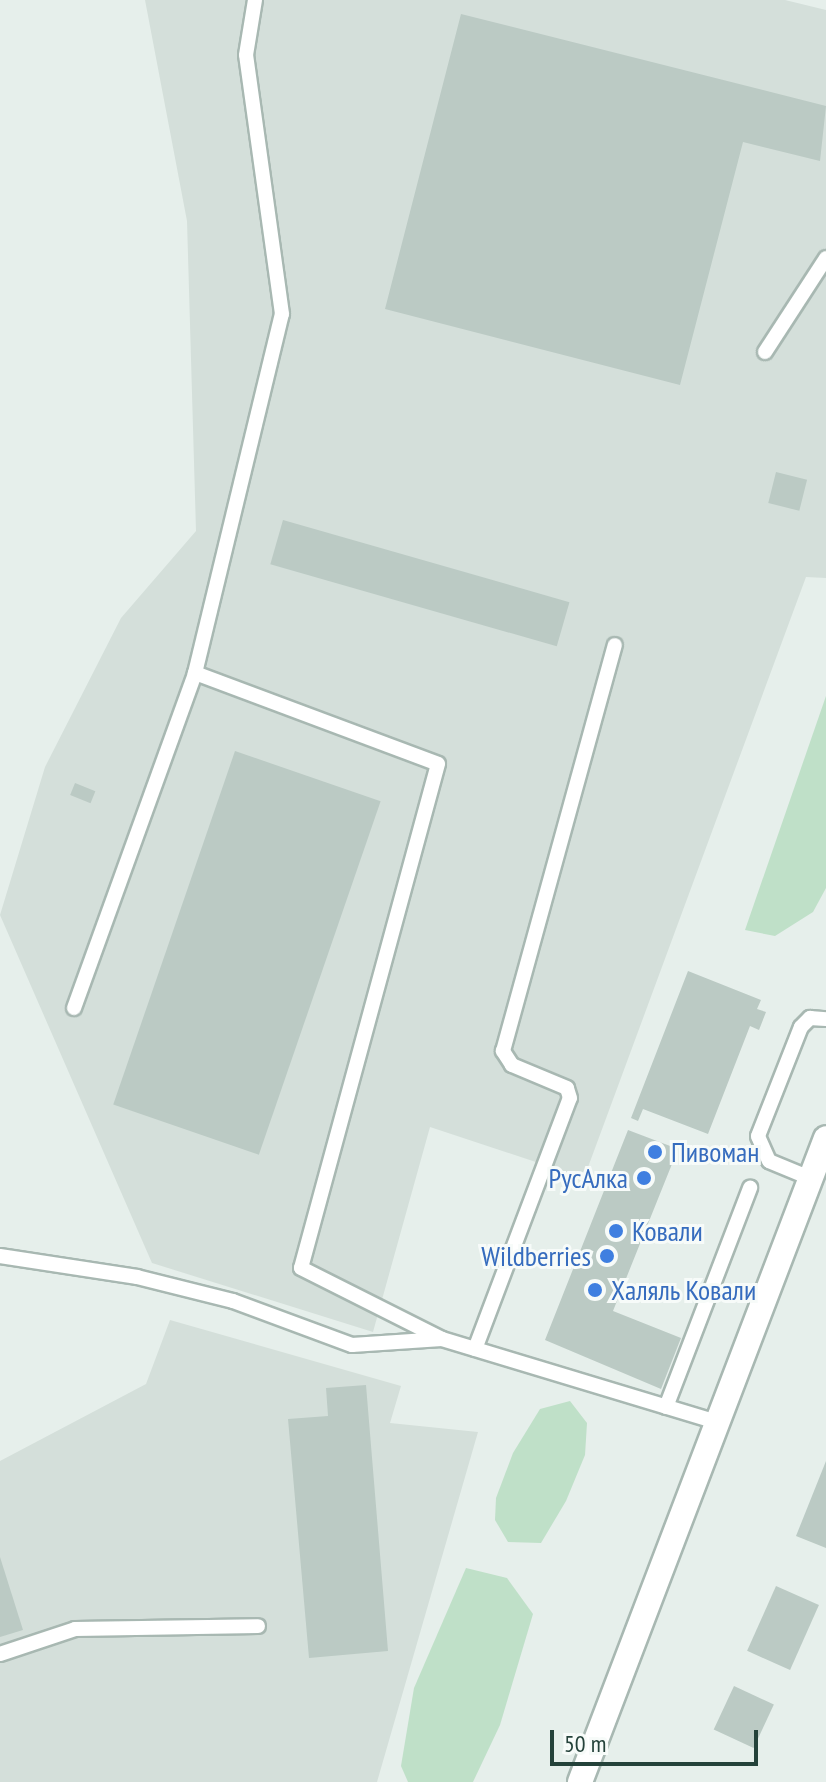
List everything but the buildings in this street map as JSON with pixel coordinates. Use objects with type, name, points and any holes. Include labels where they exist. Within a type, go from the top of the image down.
[{"type":"main road","points":[[580,1782],[826,1138]]},
{"type":"lane","points":[[74,1008],[195,673],[282,314],[246,55],[255,0]]},
{"type":"lane","points":[[765,352],[826,258]]},
{"type":"lane","points":[[475,1349],[570,1098],[567,1088],[512,1065],[503,1051],[615,645]]},
{"type":"lane","points":[[195,673],[438,764],[301,1268],[442,1339],[717,1422]]},
{"type":"lane","points":[[810,1178],[769,1161],[758,1136],[801,1027],[810,1018],[826,1019]]},
{"type":"lane","points":[[666,1407],[750,1188]]},
{"type":"lane","points":[[0,1256],[137,1277],[219,1298],[352,1345],[442,1339]]},
{"type":"lane","points":[[0,1654],[75,1629],[258,1626]]},
{"type":"shaded area","points":[[145,0],[785,0],[826,10],[826,578],[806,577],[584,1178],[430,1127],[373,1332],[152,1263],[0,915],[45,767],[121,618],[196,531],[187,221]]},
{"type":"shaded area","points":[[170,1320],[401,1386],[390,1423],[478,1432],[377,1782],[0,1782],[0,1461],[146,1384]]},
{"type":"green space","points":[[826,696],[826,888],[813,912],[775,936],[745,930]]},
{"type":"green space","points":[[570,1401],[587,1423],[585,1455],[566,1501],[541,1543],[508,1542],[495,1520],[496,1498],[513,1453],[540,1409]]},
{"type":"green space","points":[[466,1568],[507,1578],[533,1614],[500,1725],[473,1782],[408,1782],[401,1766],[414,1688]]},
{"type":"place","name":"Пивоман","points":[[655,1152]]},
{"type":"place","name":"РусАлка","points":[[644,1178]]},
{"type":"place","name":"Ковали","points":[[616,1231]]},
{"type":"place","name":"Wildberries","points":[[607,1256]]},
{"type":"place","name":"Халяль Ковали","points":[[595,1290]]}]
